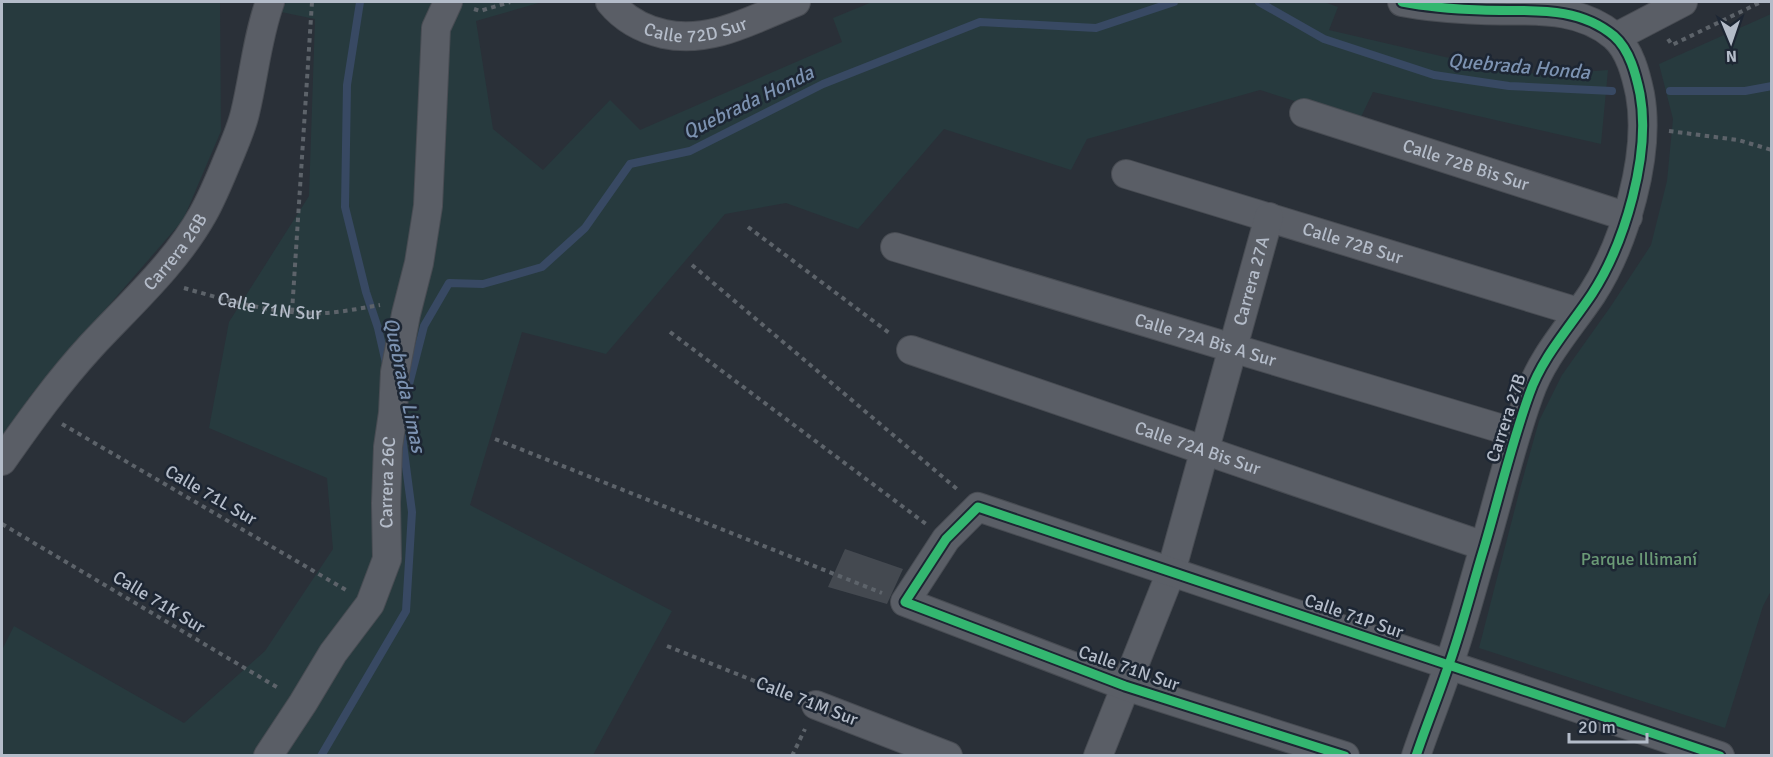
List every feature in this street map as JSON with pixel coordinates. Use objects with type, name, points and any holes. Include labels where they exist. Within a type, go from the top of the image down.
[{"type":"street","name":"Carrera 26B","points":[[2,461],[67,372],[154,279],[188,237],[203,214],[237,139],[245,113],[264,17],[270,2]]},
{"type":"street","name":"Carrera 26C","points":[[268,756],[303,704],[333,653],[370,604],[387,559],[388,447],[393,413],[395,372],[419,263],[428,206],[436,28],[448,2]]},
{"type":"street","name":"Calle 72D Sur","points":[[620,11],[651,31],[679,37],[699,37],[720,32],[796,2]]},
{"type":"street","points":[[1402,2],[1445,8],[1573,14],[1595,22],[1616,37],[1683,2]]},
{"type":"street","name":"Carrera 27B","points":[[1416,756],[1449,666],[1516,434],[1537,374],[1592,293],[1609,263],[1628,217],[1643,128],[1637,79],[1625,49],[1616,37]]},
{"type":"street","name":"Calle 72B Bis Sur","points":[[1304,113],[1628,217]]},
{"type":"street","name":"Calle 72B Sur","points":[[1126,174],[1578,312]]},
{"type":"street","name":"Carrera 27A","points":[[1098,756],[1171,572],[1269,217]]},
{"type":"street","name":"Calle 72A Bis A Sur","points":[[895,247],[1516,434]]},
{"type":"street","name":"Calle 72A Bis Sur","points":[[911,350],[1484,546]]},
{"type":"street","points":[[905,602],[946,539],[978,507]]},
{"type":"street","name":"Calle 71P Sur","points":[[978,507],[1720,756]]},
{"type":"street","name":"Calle 71N Sur","points":[[905,602],[1125,686],[1345,756]]},
{"type":"street","name":"Calle 71M Sur","points":[[816,705],[948,756]]},
{"type":"path","points":[[292,312],[312,2]]},
{"type":"path","points":[[1654,17],[1672,45],[1761,2]]},
{"type":"path","points":[[1643,128],[1738,140],[1772,150]]},
{"type":"path","points":[[748,227],[911,350]]},
{"type":"path","points":[[692,266],[978,507]]},
{"type":"path","points":[[670,332],[946,539]]},
{"type":"path","points":[[495,440],[905,602]]},
{"type":"green space","points":[[2,2],[220,2],[221,131],[183,220],[31,395],[2,440]]},
{"type":"green space","points":[[286,2],[542,2],[476,21],[493,129],[543,170],[610,100],[640,130],[842,42],[833,18],[872,2],[1324,2],[1338,7],[1329,30],[1445,57],[1542,75],[1608,70],[1601,144],[1373,92],[1359,121],[1260,90],[1087,139],[1071,170],[944,129],[858,229],[786,203],[725,214],[606,354],[522,332],[470,505],[672,611],[593,755],[2,756],[2,650],[14,626],[184,723],[265,651],[333,549],[327,478],[209,428],[229,322],[309,196],[315,19],[281,12]]},
{"type":"green space","name":"Parque Illimaní","points":[[1771,14],[1771,591],[1763,606],[1725,728],[1479,648],[1539,421],[1562,375],[1651,245],[1667,181],[1673,119],[1659,64]]},
{"type":"building","points":[[845,549],[903,569],[887,604],[828,587]]},
{"type":"waterway","name":"Quebrada Limas","points":[[360,2],[347,85],[345,207],[386,363]]},
{"type":"waterway","name":"Quebrada Honda","points":[[406,396],[424,326],[449,283],[483,284],[542,267],[585,228],[630,164],[690,151],[823,84],[980,22],[1096,28],[1174,2]]},
{"type":"waterway","name":"Quebrada Honda","points":[[1259,2],[1324,39],[1434,75],[1509,86],[1612,91]]},
{"type":"waterway","name":"Quebrada Honda","points":[[1670,91],[1745,91],[1772,86]]},
{"type":"waterway","name":"Quebrada Limas","points":[[321,756],[406,611],[412,512],[402,436]]},
{"type":"cycle path","points":[[1402,2],[1461,9],[1567,14],[1599,26],[1614,36],[1628,55],[1640,94],[1642,118],[1642,143],[1638,170],[1625,224],[1604,273],[1541,368],[1529,395],[1458,637],[1416,756]]},
{"type":"cycle path","points":[[1345,756],[1125,686],[905,602],[946,539],[978,507],[1720,756]]}]
